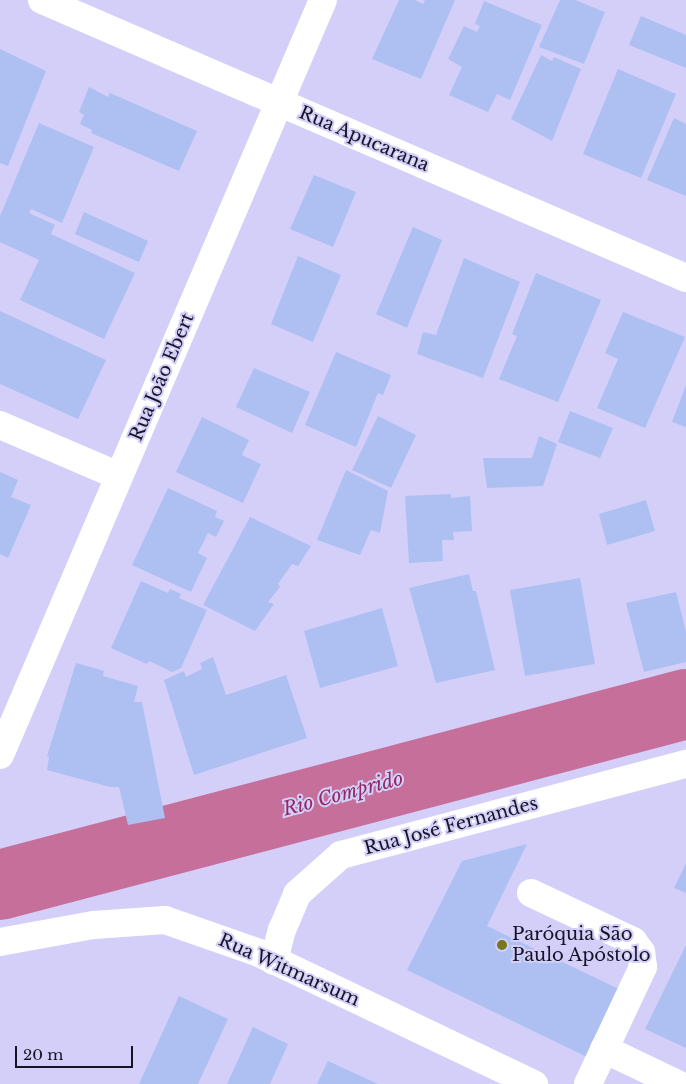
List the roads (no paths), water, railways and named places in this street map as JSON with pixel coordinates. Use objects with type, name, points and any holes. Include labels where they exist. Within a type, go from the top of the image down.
[{"type":"street","name":"Rua Apucarana","points":[[42,0],[686,278]]},
{"type":"street","name":"Rua João Ebert","points":[[0,755],[323,0]]},
{"type":"street","points":[[0,425],[119,476]]},
{"type":"street","name":"Rua José Fernandes","points":[[274,961],[282,930],[297,894],[341,855],[686,764]]},
{"type":"street","points":[[531,893],[633,941],[642,952],[643,967],[588,1084]]},
{"type":"street","name":"Rua Witmarsum","points":[[0,942],[94,925],[165,920],[274,961],[534,1084]]},
{"type":"street","points":[[604,1050],[677,1084]]},
{"type":"waterway","name":"Rio Comprido","points":[[0,885],[686,704]]},
{"type":"place","name":"Paróquia São Paulo Apóstolo","points":[[502,945]]}]
